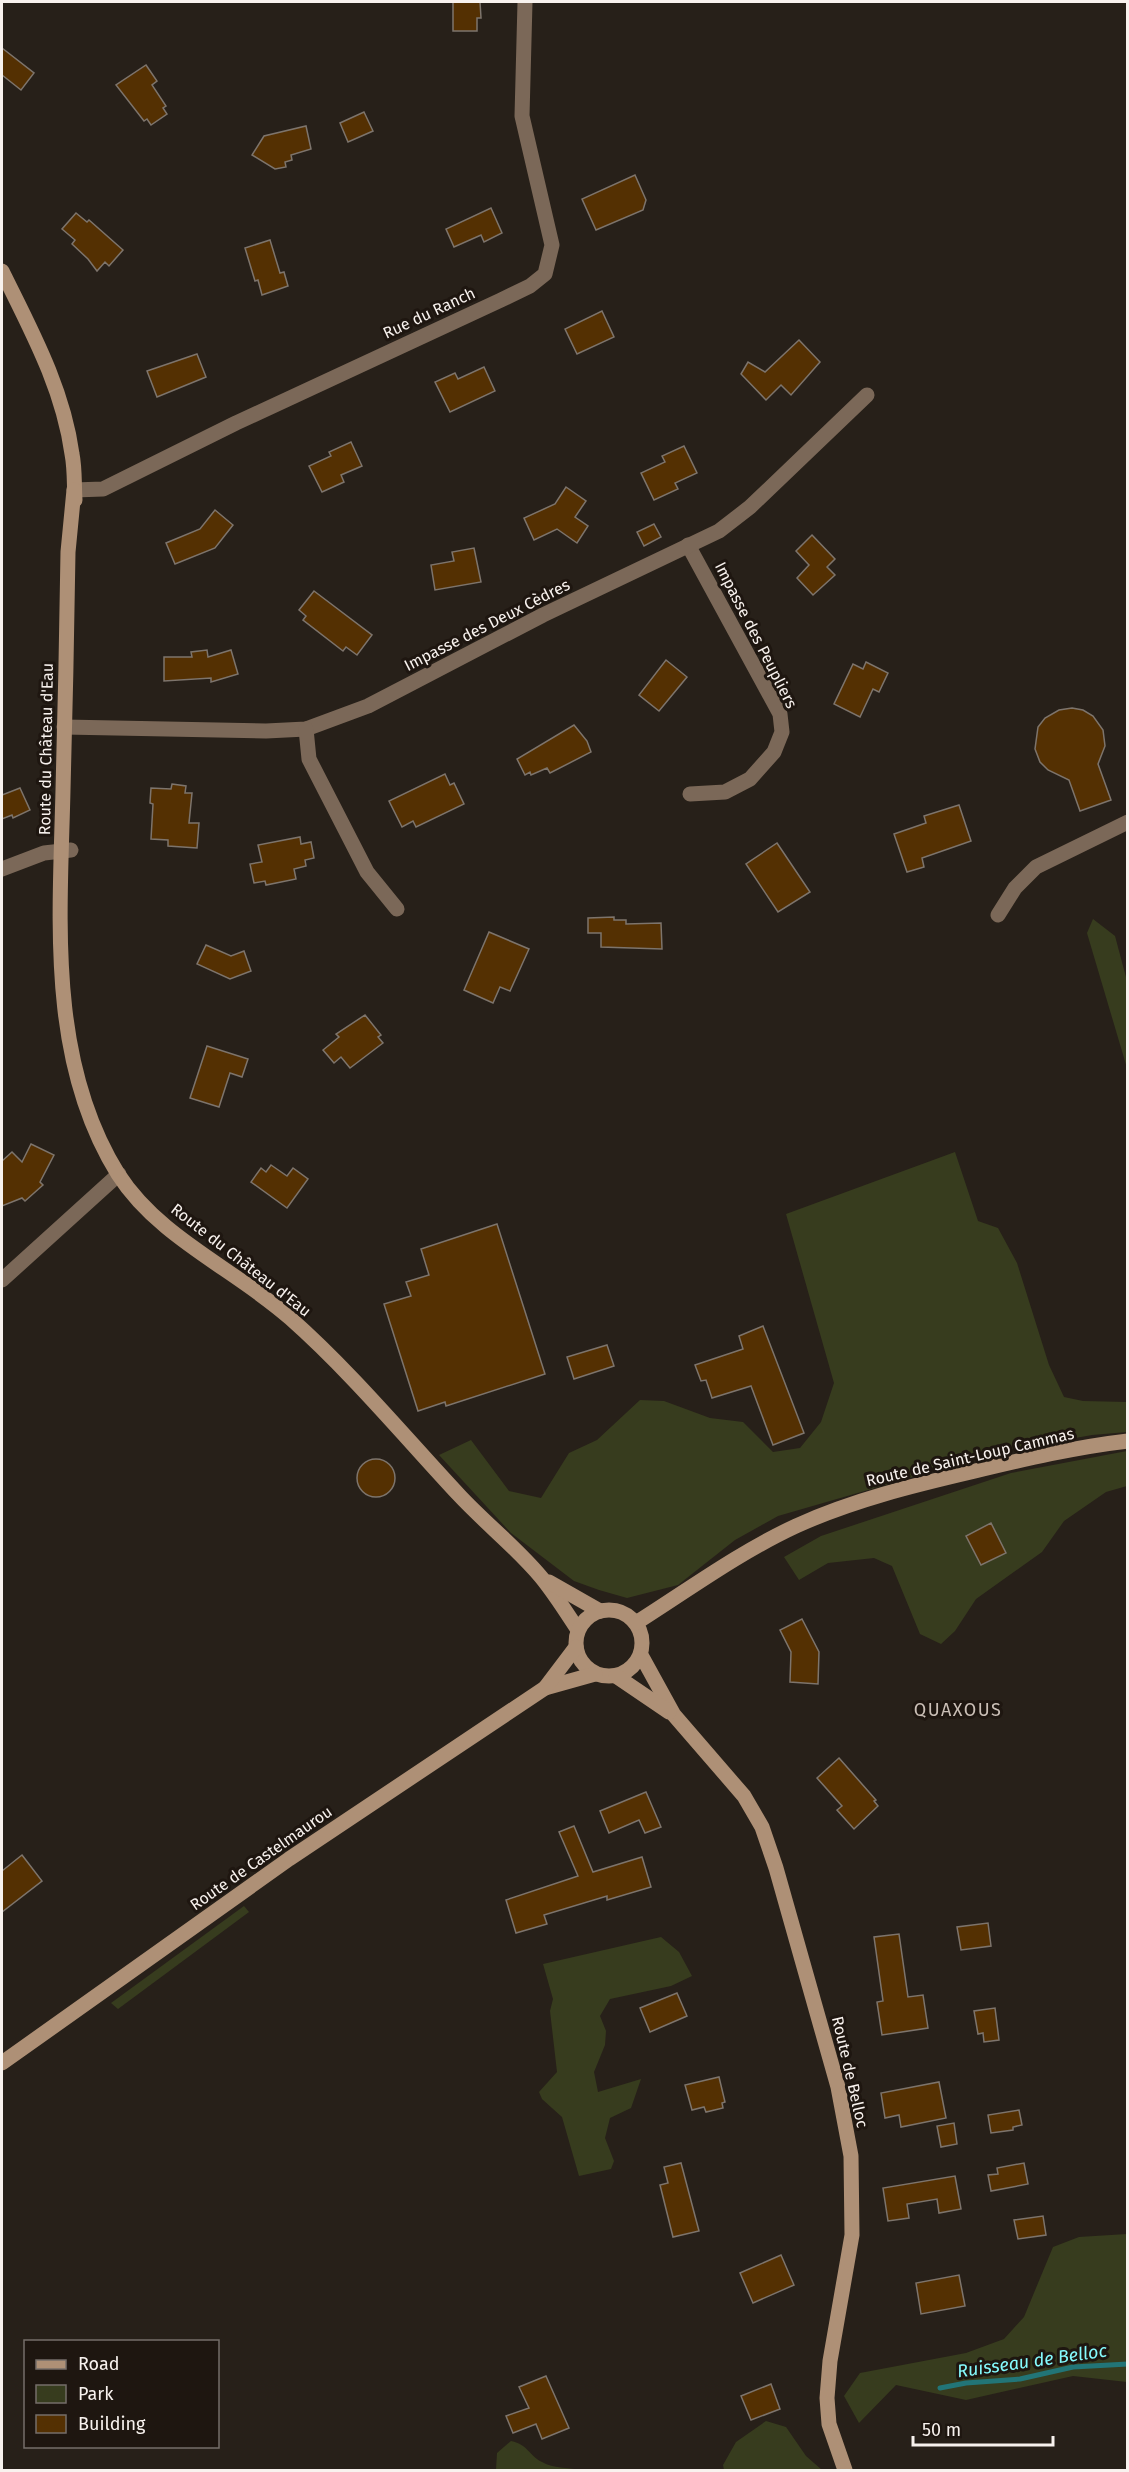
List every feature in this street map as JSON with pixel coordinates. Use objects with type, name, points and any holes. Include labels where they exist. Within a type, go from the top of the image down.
[{"type":"street","name":"Rue du Ranch","points":[[74,490],[103,489],[236,423],[530,286],[545,274],[552,245],[522,116],[525,2]]},
{"type":"street","name":"Route du Château d'Eau","points":[[2,271],[53,378],[70,441],[74,490],[68,552],[69,726],[66,850],[60,947],[70,1050],[91,1119],[119,1174],[134,1196],[182,1239],[290,1318],[373,1401],[479,1516],[539,1575],[578,1630]]},
{"type":"street","name":"Impasse des Deux Cèdres","points":[[69,726],[266,731],[306,729],[368,706],[543,615],[719,531],[750,507],[867,394]]},
{"type":"street","name":"Impasse des Peupliers","points":[[688,545],[780,714],[782,732],[774,752],[750,779],[725,792],[690,794]]},
{"type":"street","points":[[306,729],[309,759],[314,769],[367,872],[397,909]]},
{"type":"street","points":[[998,915],[1014,888],[1036,867],[1128,822]]},
{"type":"street","points":[[2,869],[44,853],[66,850]]},
{"type":"street","points":[[2,1280],[119,1174]]},
{"type":"street","name":"Route de Saint-Loup Cammas","points":[[636,1623],[796,1526],[855,1503],[933,1481],[1030,1458],[1128,1442]]},
{"type":"street","name":"Route du Château d'Eau","points":[[539,1575],[600,1611]]},
{"type":"street","points":[[595,1674],[582,1663],[576,1647],[578,1630],[591,1615],[600,1611],[613,1610],[626,1614],[636,1623]]},
{"type":"street","name":"Route de Belloc","points":[[636,1623],[643,1644],[641,1655],[674,1715],[744,1796],[762,1827],[776,1868],[838,2087],[851,2156],[852,2235],[830,2361],[827,2398],[830,2424],[845,2470]]},
{"type":"street","name":"Route de Castelmaurou","points":[[545,1688],[576,1647]]},
{"type":"street","points":[[616,1676],[631,1669],[641,1655]]},
{"type":"street","name":"Route de Belloc","points":[[595,1674],[616,1676],[674,1715]]},
{"type":"street","name":"Route de Castelmaurou","points":[[2,2063],[289,1859],[545,1688],[595,1674]]},
{"type":"green space","points":[[1093,919],[1115,936],[1127,981],[1127,1068],[1087,933]]},
{"type":"green space","points":[[955,1152],[978,1221],[998,1228],[1017,1263],[1049,1365],[1064,1397],[1083,1401],[1127,1402],[1127,1432],[1092,1435],[1003,1451],[778,1516],[735,1540],[678,1585],[627,1598],[574,1581],[511,1533],[439,1455],[471,1440],[509,1491],[541,1498],[569,1453],[597,1440],[640,1400],[664,1401],[710,1418],[743,1422],[773,1452],[800,1448],[821,1422],[834,1383],[786,1214]]},
{"type":"green space","points":[[1127,1451],[1127,1486],[1106,1492],[1064,1521],[1042,1552],[976,1599],[955,1631],[941,1644],[920,1634],[892,1566],[874,1558],[828,1563],[799,1580],[784,1557],[821,1536],[1011,1473]]},
{"type":"green space","points":[[244,1906],[249,1912],[118,2009],[111,2003]]},
{"type":"green space","points":[[661,1937],[679,1952],[692,1976],[671,1986],[610,1999],[600,2016],[606,2031],[605,2045],[594,2072],[598,2092],[641,2079],[631,2108],[610,2118],[605,2138],[614,2161],[611,2169],[579,2176],[562,2117],[542,2099],[539,2092],[557,2072],[550,2011],[553,1999],[543,1964]]},
{"type":"green space","points":[[1127,2234],[1127,2382],[1073,2376],[966,2400],[896,2385],[859,2423],[844,2396],[860,2373],[966,2353],[1004,2339],[1024,2317],[1053,2247],[1079,2237]]},
{"type":"green space","points":[[766,2421],[786,2427],[806,2456],[822,2470],[724,2470],[723,2465],[736,2442]]},
{"type":"green space","points":[[511,2441],[521,2445],[537,2459],[547,2464],[579,2470],[496,2470],[497,2453]]},
{"type":"building","points":[[453,2],[480,2],[481,18],[477,18],[477,31],[453,31]]},
{"type":"building","points":[[2,48],[34,73],[21,90],[2,75]]},
{"type":"building","points":[[146,65],[157,81],[152,85],[166,106],[163,108],[167,114],[151,125],[147,119],[144,121],[116,85]]},
{"type":"building","points":[[364,112],[373,131],[348,142],[340,123]]},
{"type":"building","points":[[306,126],[311,149],[291,155],[292,160],[285,162],[286,167],[275,169],[252,155],[264,136]]},
{"type":"building","points":[[635,175],[646,200],[643,210],[596,230],[582,199]]},
{"type":"building","points":[[491,208],[502,233],[484,242],[481,235],[454,247],[446,229]]},
{"type":"building","points":[[76,213],[87,222],[89,220],[123,250],[109,266],[105,262],[97,271],[72,244],[75,240],[62,229]]},
{"type":"building","points":[[270,240],[280,273],[284,272],[288,286],[262,295],[258,280],[255,281],[245,248]]},
{"type":"building","points":[[602,311],[614,337],[577,354],[565,329]]},
{"type":"building","points":[[799,340],[820,362],[791,395],[781,385],[766,400],[741,374],[748,362],[765,372]]},
{"type":"building","points":[[197,354],[206,377],[157,397],[147,371]]},
{"type":"building","points":[[484,367],[495,391],[450,412],[435,382],[455,373],[458,379]]},
{"type":"building","points":[[351,442],[362,466],[341,475],[344,482],[322,492],[309,466],[331,456],[329,452]]},
{"type":"building","points":[[684,446],[697,473],[675,483],[678,489],[654,500],[641,473],[665,462],[662,456]]},
{"type":"building","points":[[566,487],[586,501],[575,517],[588,526],[577,543],[557,529],[534,540],[524,518],[555,504]]},
{"type":"building","points":[[215,510],[233,525],[215,548],[175,564],[166,543],[200,529]]},
{"type":"building","points":[[654,524],[661,537],[644,546],[637,532]]},
{"type":"building","points":[[812,535],[835,559],[827,567],[835,575],[813,595],[797,578],[809,565],[796,551]]},
{"type":"building","points":[[474,548],[481,582],[435,590],[431,565],[454,561],[452,552]]},
{"type":"building","points":[[314,591],[372,635],[357,655],[346,647],[343,651],[303,620],[306,616],[299,610]]},
{"type":"building","points":[[207,650],[208,657],[231,650],[238,674],[211,682],[211,678],[164,681],[164,657],[192,657],[191,652]]},
{"type":"building","points":[[666,660],[687,677],[659,711],[639,695]]},
{"type":"building","points":[[866,662],[888,673],[879,692],[873,689],[860,717],[834,704],[853,664],[863,669]]},
{"type":"building","points":[[1072,708],[1083,710],[1093,716],[1103,730],[1105,746],[1098,764],[1111,800],[1080,811],[1069,780],[1048,770],[1040,762],[1035,749],[1038,727],[1045,718],[1059,710]]},
{"type":"building","points":[[574,725],[587,741],[591,752],[550,773],[547,768],[531,775],[530,772],[525,775],[517,759]]},
{"type":"building","points":[[445,774],[450,785],[454,783],[464,804],[416,827],[413,821],[402,827],[389,801]]},
{"type":"building","points":[[172,784],[186,786],[185,793],[192,793],[189,823],[199,823],[197,848],[168,846],[168,840],[151,839],[153,804],[150,803],[151,788],[171,789]]},
{"type":"building","points":[[20,788],[30,810],[13,818],[12,815],[2,819],[2,795]]},
{"type":"building","points":[[959,805],[971,841],[922,858],[924,867],[907,872],[894,834],[926,823],[924,816]]},
{"type":"building","points":[[300,837],[301,844],[311,842],[314,858],[305,860],[306,866],[294,869],[296,879],[266,885],[265,881],[254,883],[250,864],[262,862],[258,845]]},
{"type":"building","points":[[777,843],[810,892],[778,912],[746,864]]},
{"type":"building","points":[[614,917],[614,920],[626,920],[626,924],[661,923],[662,949],[601,947],[601,933],[588,933],[588,918]]},
{"type":"building","points":[[489,932],[529,949],[510,991],[500,987],[493,1003],[464,990]]},
{"type":"building","points":[[206,945],[231,956],[244,951],[251,971],[230,979],[197,964]]},
{"type":"building","points":[[365,1015],[381,1035],[378,1037],[383,1043],[350,1068],[341,1057],[334,1063],[323,1050],[339,1037],[336,1034]]},
{"type":"building","points":[[207,1046],[248,1059],[242,1077],[230,1073],[219,1107],[190,1098]]},
{"type":"building","points":[[31,1144],[54,1155],[40,1182],[43,1185],[25,1201],[22,1198],[2,1206],[2,1161],[12,1152],[22,1162]]},
{"type":"building","points":[[271,1165],[287,1176],[293,1168],[308,1179],[287,1208],[251,1182],[261,1168],[266,1172]]},
{"type":"building","points":[[497,1224],[545,1374],[446,1406],[445,1402],[418,1411],[384,1304],[411,1296],[406,1282],[429,1275],[421,1249]]},
{"type":"building","points":[[763,1326],[804,1433],[773,1445],[751,1386],[712,1398],[706,1380],[701,1381],[695,1365],[743,1349],[739,1336]]},
{"type":"building","points":[[607,1345],[614,1366],[574,1379],[567,1357]]},
{"type":"building","points":[[376,1459],[390,1464],[395,1478],[390,1492],[376,1497],[362,1492],[357,1478],[362,1464]]},
{"type":"building","points":[[991,1523],[1006,1553],[981,1565],[966,1536]]},
{"type":"building","points":[[802,1619],[819,1652],[818,1684],[790,1682],[791,1652],[780,1630]]},
{"type":"building","points":[[839,1758],[876,1800],[874,1801],[878,1806],[854,1829],[837,1810],[842,1806],[817,1778]]},
{"type":"building","points":[[646,1792],[661,1827],[645,1833],[639,1820],[609,1833],[600,1811]]},
{"type":"building","points":[[574,1826],[593,1872],[642,1857],[651,1887],[607,1900],[607,1896],[544,1915],[547,1924],[516,1933],[506,1900],[578,1876],[559,1832]]},
{"type":"building","points":[[22,1855],[42,1881],[2,1912],[2,1871]]},
{"type":"building","points":[[988,1923],[991,1946],[961,1950],[957,1927]]},
{"type":"building","points":[[899,1934],[908,1997],[923,1995],[928,2028],[882,2035],[877,2002],[883,2001],[874,1937]]},
{"type":"building","points":[[677,1993],[687,2016],[650,2032],[640,2008]]},
{"type":"building","points":[[995,2008],[999,2040],[984,2042],[983,2033],[978,2034],[974,2011]]},
{"type":"building","points":[[719,2077],[725,2102],[722,2103],[723,2108],[706,2112],[704,2107],[692,2110],[685,2085]]},
{"type":"building","points":[[939,2082],[946,2118],[901,2127],[899,2115],[885,2118],[881,2093]]},
{"type":"building","points":[[1019,2110],[1022,2125],[1013,2127],[1013,2130],[991,2133],[988,2115]]},
{"type":"building","points":[[954,2123],[957,2144],[941,2147],[937,2126]]},
{"type":"building","points":[[681,2163],[699,2231],[673,2237],[660,2185],[668,2183],[664,2167]]},
{"type":"building","points":[[1024,2163],[1028,2184],[991,2191],[988,2175],[998,2174],[997,2168]]},
{"type":"building","points":[[955,2176],[961,2209],[939,2213],[937,2199],[907,2204],[909,2218],[888,2221],[883,2188]]},
{"type":"building","points":[[1043,2216],[1046,2235],[1018,2239],[1014,2220]]},
{"type":"building","points":[[781,2255],[794,2285],[753,2303],[740,2273]]},
{"type":"building","points":[[959,2275],[965,2306],[921,2314],[916,2283]]},
{"type":"building","points":[[546,2376],[569,2428],[542,2439],[536,2424],[513,2433],[506,2416],[529,2408],[519,2387]]},
{"type":"building","points":[[771,2384],[780,2409],[751,2420],[741,2396]]},
{"type":"waterway","name":"Ruisseau de Belloc","points":[[940,2388],[966,2383],[1020,2379],[1073,2367],[1128,2364]]},
{"type":"district","name":"QUAXOUS","points":[[958,1710]]}]
